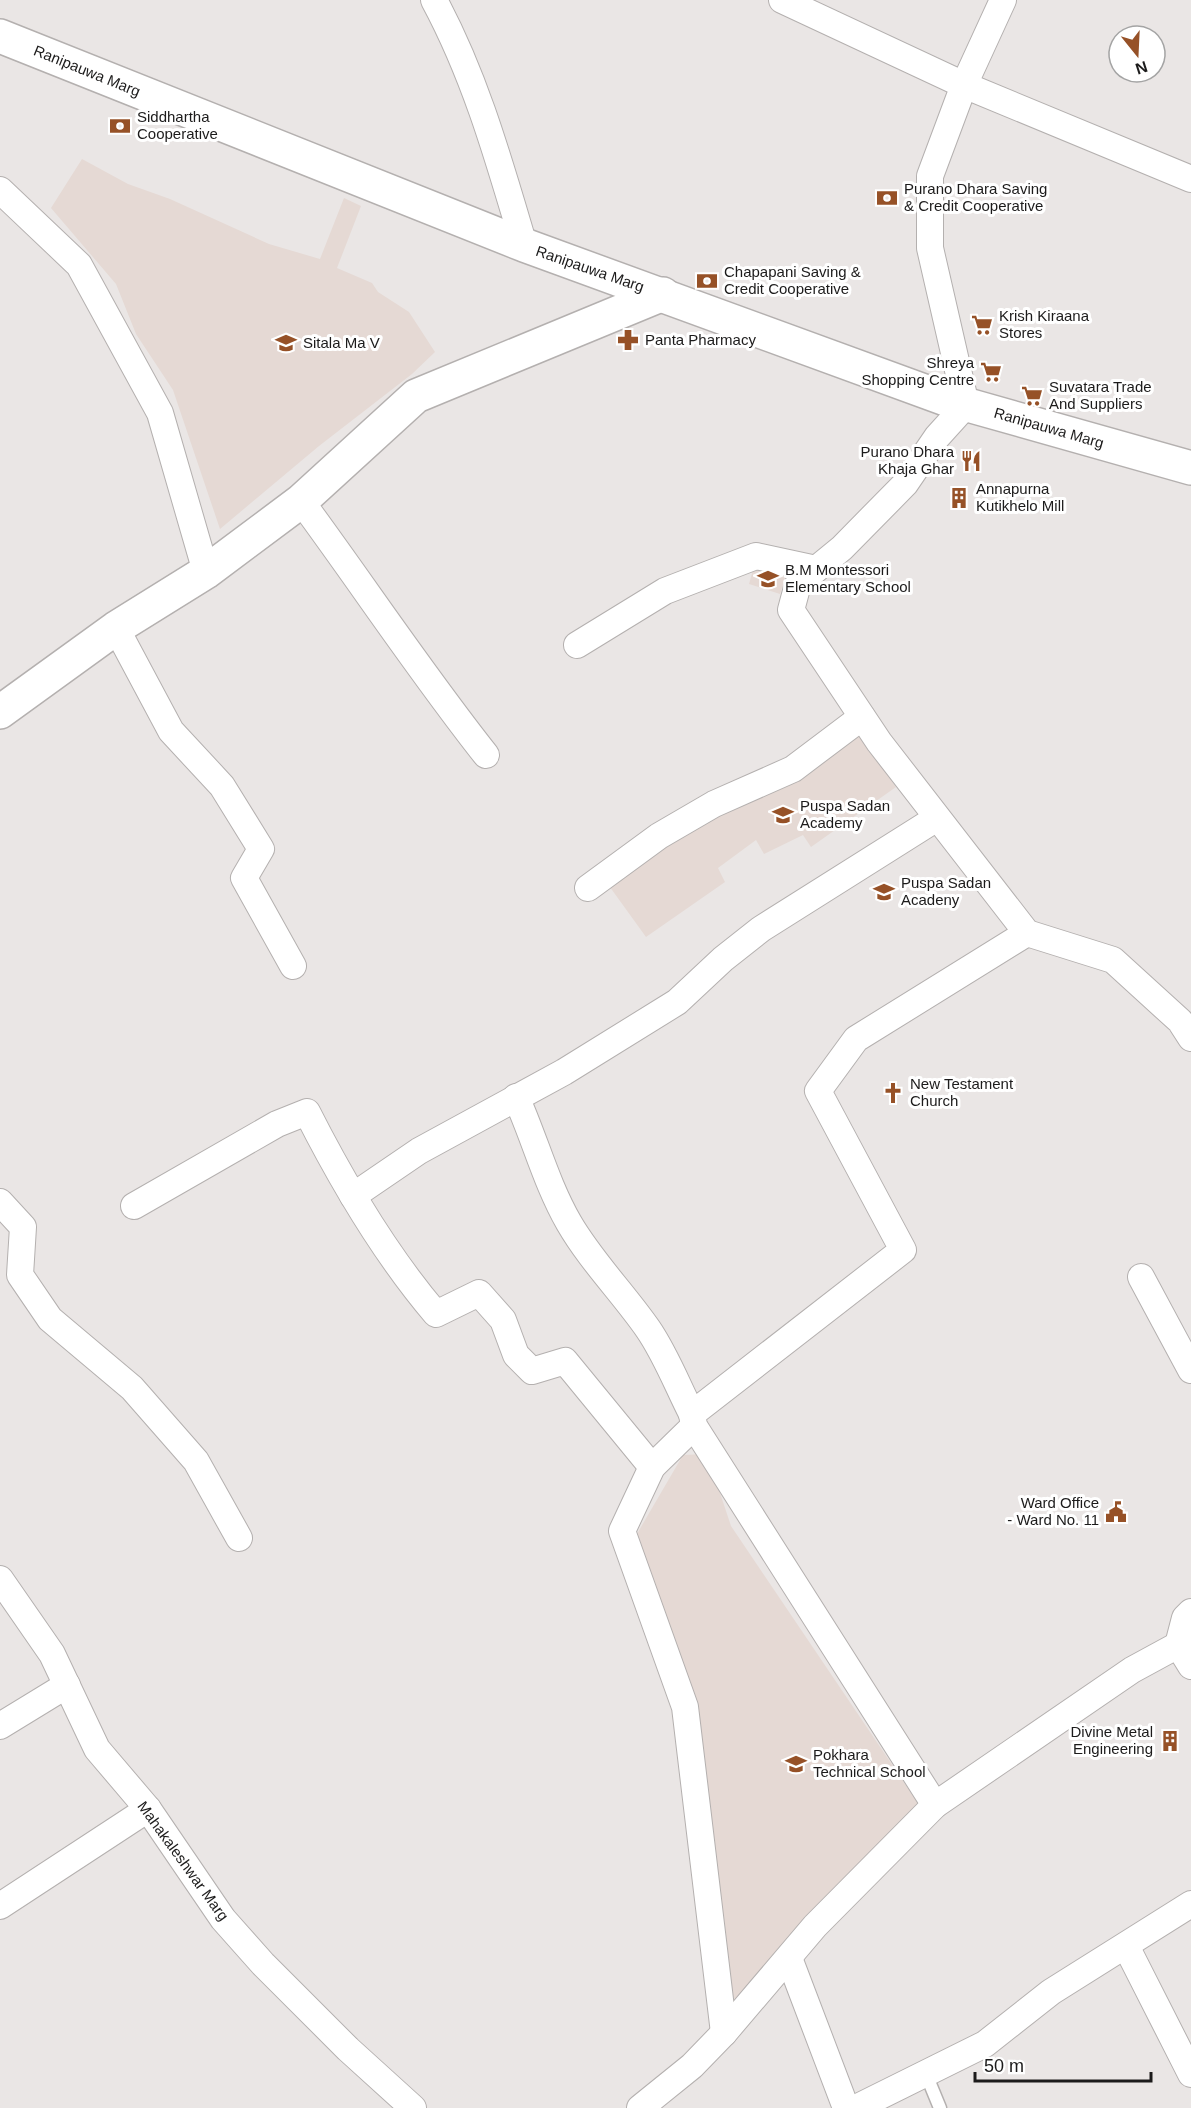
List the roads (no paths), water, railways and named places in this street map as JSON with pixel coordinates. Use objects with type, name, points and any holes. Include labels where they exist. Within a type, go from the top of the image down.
[{"type":"main road","name":"Ranipauwa Marg","points":[[0,36],[524,245],[966,405],[1191,468]]},
{"type":"main road","points":[[0,712],[116,628],[206,572],[301,501],[416,396],[663,294]]},
{"type":"street","points":[[434,0],[455,40],[480,98],[524,245]]},
{"type":"street","points":[[782,0],[964,85],[1191,179]]},
{"type":"street","points":[[1003,0],[964,85],[930,176],[930,248],[966,405],[937,437],[905,484],[842,548],[798,584],[791,610],[862,717],[1027,933],[1113,960],[1180,1021],[1191,1038]]},
{"type":"street","points":[[0,190],[79,265],[160,413],[206,572]]},
{"type":"street","points":[[301,501],[368,592],[426,679],[486,755]]},
{"type":"street","points":[[577,645],[665,591],[749,558],[756,556],[816,569]]},
{"type":"street","points":[[116,628],[171,731],[222,786],[261,849],[244,879],[293,966]]},
{"type":"street","points":[[588,888],[659,836],[714,804],[793,770],[862,717]]},
{"type":"street","points":[[353,1196],[419,1151],[564,1072],[677,1002],[723,959],[761,929],[937,818]]},
{"type":"street","points":[[724,2033],[685,1707],[622,1531],[652,1467],[693,1420],[903,1250],[818,1091],[856,1039],[1027,933]]},
{"type":"street","points":[[516,1097],[535,1138],[547,1181],[570,1225],[620,1295],[649,1330],[693,1420],[935,1804]]},
{"type":"street","points":[[134,1206],[277,1124],[307,1112],[353,1196],[411,1285],[436,1314],[479,1293],[503,1320],[516,1355],[532,1371],[565,1361],[652,1467]]},
{"type":"street","points":[[0,1202],[23,1227],[20,1275],[50,1318],[132,1388],[196,1461],[239,1538]]},
{"type":"street","points":[[1141,1277],[1191,1370]]},
{"type":"street","name":"Mahakaleshwar Marg","points":[[0,1579],[52,1654],[97,1749],[148,1809],[218,1910],[263,1964],[348,2049],[412,2108]]},
{"type":"street","points":[[640,2108],[692,2066],[724,2033],[851,1888],[935,1804],[1132,1670],[1184,1656],[1185,1618],[1191,1612]]},
{"type":"street","points":[[0,1726],[67,1685]]},
{"type":"street","points":[[0,1906],[148,1809]]},
{"type":"street","points":[[856,2108],[985,2044],[1051,1992],[1191,1904]]},
{"type":"street","points":[[1126,1946],[1191,2074]]},
{"type":"street","points":[[789,1958],[846,2108]]},
{"type":"lane","points":[[926,2073],[940,2108]]},
{"type":"place","name":"Siddhartha Cooperative","points":[[120,126]]},
{"type":"place","name":"Purano Dhara Saving & Credit Cooperative","points":[[887,198]]},
{"type":"place","name":"Chapapani Saving & Credit Cooperative","points":[[707,281]]},
{"type":"place","name":"Krish Kiraana Stores","points":[[982,325]]},
{"type":"place","name":"Panta Pharmacy","points":[[628,340]]},
{"type":"place","name":"Sitala Ma V","points":[[286,343]]},
{"type":"place","name":"Shreya Shopping Centre","points":[[991,372]]},
{"type":"place","name":"Suvatara Trade And Suppliers","points":[[1032,396]]},
{"type":"place","name":"Purano Dhara Khaja Ghar","points":[[971,461]]},
{"type":"place","name":"Annapurna Kutikhelo Mill","points":[[959,498]]},
{"type":"place","name":"B.M Montessori Elementary School","points":[[768,579]]},
{"type":"place","name":"Puspa Sadan Academy","points":[[783,815]]},
{"type":"place","name":"Puspa Sadan Acadeny","points":[[884,892]]},
{"type":"place","name":"New Testament Church","points":[[893,1093]]},
{"type":"place","name":"Ward Office - Ward No. 11","points":[[1116,1512]]},
{"type":"place","name":"Divine Metal Engineering","points":[[1170,1741]]},
{"type":"place","name":"Pokhara Technical School","points":[[796,1764]]}]
